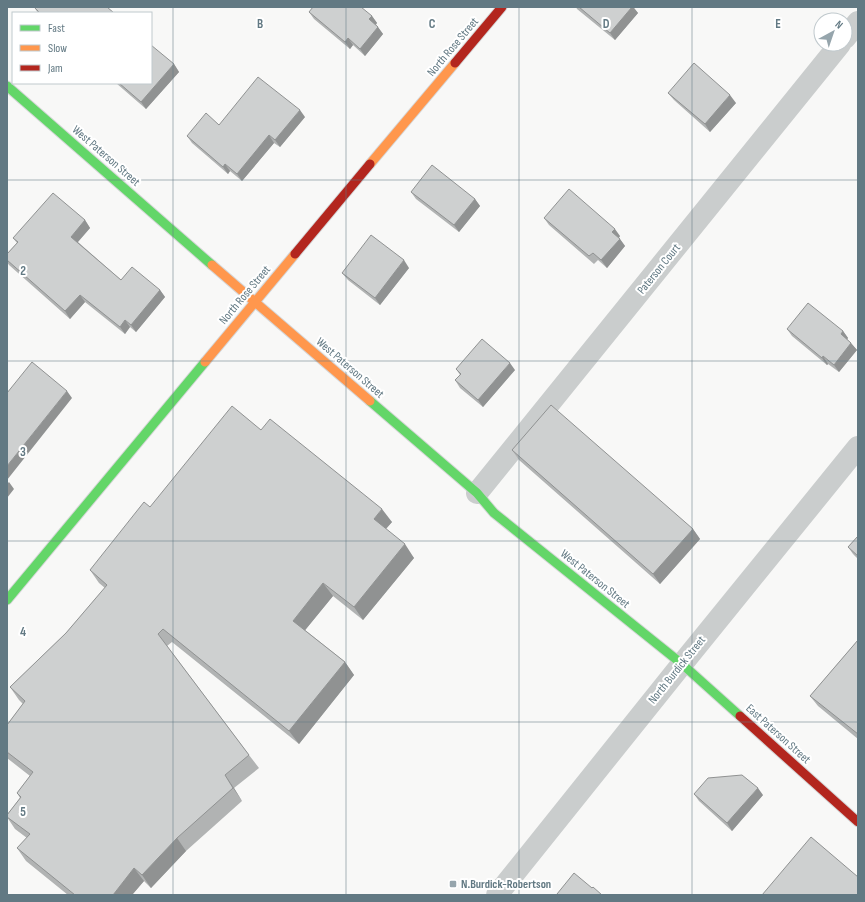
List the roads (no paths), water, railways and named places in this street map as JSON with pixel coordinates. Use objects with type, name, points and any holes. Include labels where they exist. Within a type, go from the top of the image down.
[{"type":"street","name":"North Rose Street","points":[[7,600],[502,7]]},
{"type":"street","name":"Paterson Court","points":[[477,493],[834,52]]},
{"type":"street","name":"West Paterson Street","points":[[7,86],[477,493],[494,513],[682,664]]},
{"type":"street","name":"North Burdick Street","points":[[497,895],[858,447]]},
{"type":"street","name":"East Paterson Street","points":[[682,664],[858,822]]},
{"type":"place","name":"N.Burdick-Robertson","points":[[453,884]]}]
